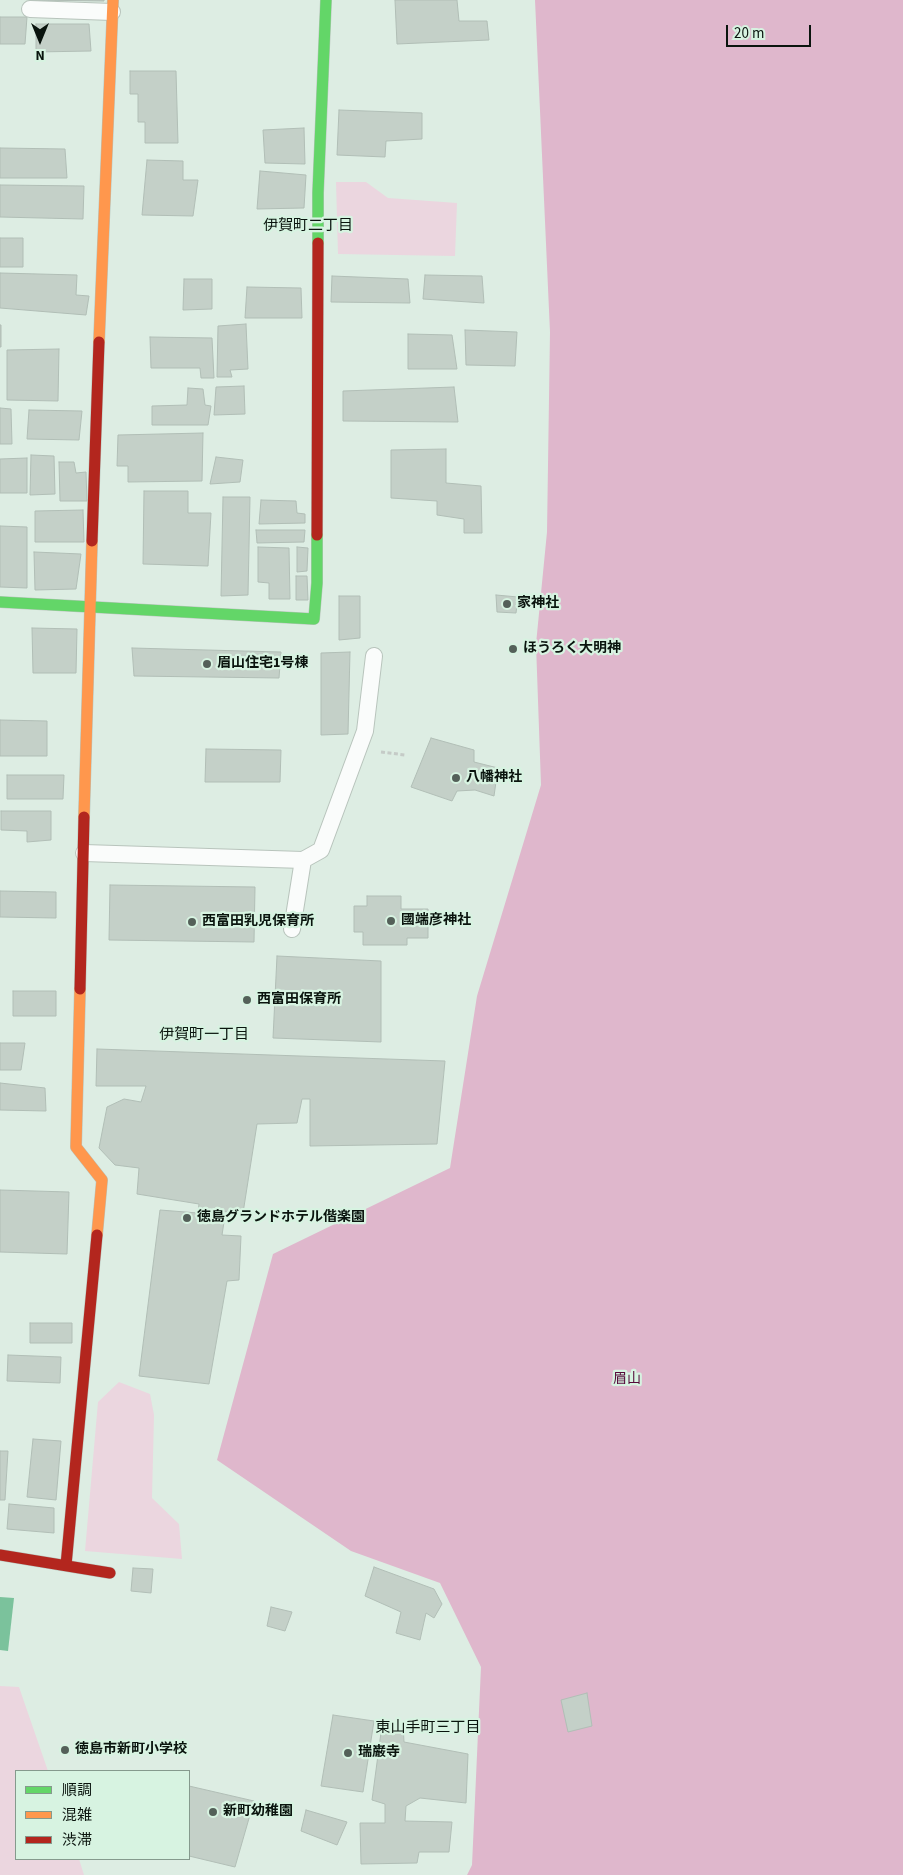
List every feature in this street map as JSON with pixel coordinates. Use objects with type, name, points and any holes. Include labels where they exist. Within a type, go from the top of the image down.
[{"type":"street","points":[[0,602],[314,619],[318,583],[318,193],[326,0]]},
{"type":"street","points":[[66,1565],[102,1180],[76,1147],[89,606],[113,6]]},
{"type":"street","points":[[0,1555],[110,1573]]},
{"type":"lane","points":[[30,9],[113,6]]},
{"type":"lane","points":[[84,853],[303,860],[321,850],[364,731],[374,656]]},
{"type":"lane","points":[[292,929],[303,860]]},
{"type":"shaded area","points":[[336,182],[366,182],[388,198],[457,203],[455,256],[338,254]]},
{"type":"shaded area","points":[[119,1382],[150,1394],[154,1415],[152,1498],[179,1524],[182,1559],[85,1551],[98,1402]]},
{"type":"shaded area","points":[[0,1597],[14,1598],[8,1651],[0,1650]]},
{"type":"shaded area","points":[[0,1686],[19,1687],[48,1770],[15,1770],[15,1860],[79,1860],[84,1875],[0,1875]]},
{"type":"green space","name":"眉山","points":[[535,0],[903,0],[903,1875],[467,1875],[472,1865],[481,1667],[440,1583],[351,1551],[217,1460],[273,1254],[450,1168],[477,996],[541,785],[536,644],[547,532],[550,332]]},
{"type":"building","points":[[30,0],[104,0],[104,1]]},
{"type":"building","points":[[395,0],[457,0],[459,21],[487,21],[489,40],[397,44]]},
{"type":"building","points":[[0,17],[27,17],[25,44],[0,44]]},
{"type":"building","points":[[36,24],[89,24],[91,51],[36,52]]},
{"type":"building","points":[[130,71],[176,71],[178,143],[145,143],[145,122],[138,122],[138,94],[130,94]]},
{"type":"building","points":[[339,110],[422,113],[422,139],[386,141],[385,157],[337,155]]},
{"type":"building","points":[[304,128],[305,164],[265,163],[263,130]]},
{"type":"building","points":[[0,148],[65,149],[67,178],[0,178]]},
{"type":"building","points":[[147,160],[183,161],[183,180],[198,180],[193,216],[142,215]]},
{"type":"building","points":[[260,171],[306,175],[304,208],[257,209]]},
{"type":"building","points":[[0,185],[84,186],[83,219],[0,217]]},
{"type":"building","points":[[0,238],[23,238],[23,267],[0,267]]},
{"type":"building","points":[[0,273],[77,275],[76,295],[89,296],[86,315],[0,308]]},
{"type":"building","points":[[425,275],[482,276],[484,303],[423,299]]},
{"type":"building","points":[[332,276],[408,279],[410,303],[331,302]]},
{"type":"building","points":[[184,279],[212,279],[212,309],[183,310]]},
{"type":"building","points":[[247,287],[301,288],[302,318],[245,318]]},
{"type":"building","points":[[246,324],[248,369],[230,370],[232,377],[217,377],[218,326]]},
{"type":"building","points":[[1,325],[1,347],[0,347]]},
{"type":"building","points":[[465,330],[517,332],[515,366],[466,365]]},
{"type":"building","points":[[408,334],[452,335],[457,369],[408,369]]},
{"type":"building","points":[[150,337],[212,338],[214,378],[201,378],[200,368],[151,368]]},
{"type":"building","points":[[59,349],[58,401],[7,400],[7,350]]},
{"type":"building","points":[[244,386],[245,414],[214,415],[216,387]]},
{"type":"building","points":[[454,387],[458,422],[343,421],[343,391]]},
{"type":"building","points":[[188,388],[203,389],[205,405],[211,406],[208,425],[152,425],[152,406],[187,405]]},
{"type":"building","points":[[0,408],[11,409],[12,444],[0,444]]},
{"type":"building","points":[[29,410],[82,411],[79,440],[27,439]]},
{"type":"building","points":[[203,433],[202,481],[128,482],[128,466],[117,466],[118,435]]},
{"type":"building","points":[[446,449],[446,483],[481,486],[482,533],[464,533],[464,519],[437,515],[437,501],[391,498],[391,450]]},
{"type":"building","points":[[31,455],[54,456],[55,494],[30,495]]},
{"type":"building","points":[[216,457],[243,460],[240,482],[210,484]]},
{"type":"building","points":[[27,458],[27,493],[0,493],[0,459]]},
{"type":"building","points":[[59,462],[74,462],[76,473],[86,472],[87,501],[60,501]]},
{"type":"building","points":[[144,491],[188,491],[188,513],[211,513],[208,566],[143,564]]},
{"type":"building","points":[[223,497],[250,497],[248,595],[221,596]]},
{"type":"building","points":[[261,500],[296,501],[297,513],[305,514],[305,523],[259,524]]},
{"type":"building","points":[[83,510],[84,542],[35,542],[35,511]]},
{"type":"building","points":[[0,526],[27,527],[27,588],[0,587]]},
{"type":"building","points":[[256,530],[305,530],[304,542],[257,543]]},
{"type":"building","points":[[258,547],[289,548],[290,599],[269,599],[269,583],[258,582]]},
{"type":"building","points":[[297,547],[308,548],[307,571],[297,572]]},
{"type":"building","points":[[34,552],[81,554],[76,589],[35,590]]},
{"type":"building","points":[[296,576],[307,576],[308,600],[296,600]]},
{"type":"building","name":"家神社","points":[[496,595],[518,597],[516,613],[497,612]]},
{"type":"building","points":[[339,596],[360,596],[360,638],[339,640]]},
{"type":"building","points":[[32,628],[77,629],[76,673],[33,673]]},
{"type":"building","name":"眉山住宅1号棟","points":[[132,648],[281,652],[279,678],[134,676]]},
{"type":"building","points":[[350,652],[348,734],[321,735],[321,653]]},
{"type":"building","points":[[0,720],[47,721],[47,756],[0,756]]},
{"type":"building","name":"八幡神社","points":[[431,738],[474,750],[474,762],[498,768],[494,796],[475,790],[457,791],[452,801],[411,787]]},
{"type":"building","points":[[206,749],[281,750],[280,782],[205,782]]},
{"type":"building","points":[[7,775],[64,775],[63,799],[7,799]]},
{"type":"building","points":[[1,811],[51,811],[51,840],[27,842],[27,831],[1,830]]},
{"type":"building","points":[[110,885],[255,887],[254,942],[109,940]]},
{"type":"building","points":[[0,891],[56,892],[56,918],[0,917]]},
{"type":"building","name":"國端彦神社","points":[[367,896],[401,896],[401,909],[428,909],[428,938],[407,938],[407,945],[363,945],[363,932],[354,932],[354,906],[367,906]]},
{"type":"building","points":[[277,956],[381,961],[381,1042],[273,1038]]},
{"type":"building","points":[[13,991],[56,991],[56,1016],[13,1016]]},
{"type":"building","points":[[0,1043],[25,1043],[21,1070],[0,1070]]},
{"type":"building","name":"徳島グランドホテル偕楽園","points":[[97,1049],[445,1061],[437,1144],[310,1146],[310,1099],[302,1099],[297,1123],[257,1124],[243,1213],[215,1211],[214,1222],[224,1222],[222,1235],[241,1236],[239,1280],[227,1281],[209,1384],[139,1376],[160,1210],[198,1213],[199,1204],[137,1194],[139,1168],[115,1165],[99,1148],[107,1107],[124,1099],[141,1102],[146,1086],[96,1086]]},
{"type":"building","points":[[0,1083],[45,1088],[46,1111],[0,1110]]},
{"type":"building","points":[[0,1190],[69,1192],[67,1254],[0,1252]]},
{"type":"building","points":[[30,1323],[72,1323],[72,1343],[30,1343]]},
{"type":"building","points":[[8,1355],[61,1357],[60,1383],[7,1381]]},
{"type":"building","points":[[33,1439],[61,1441],[56,1500],[27,1497]]},
{"type":"building","points":[[0,1451],[8,1451],[5,1500],[0,1500]]},
{"type":"building","points":[[9,1504],[54,1508],[54,1533],[7,1529]]},
{"type":"building","points":[[374,1567],[434,1589],[442,1604],[434,1618],[426,1613],[420,1640],[396,1633],[401,1612],[365,1596]]},
{"type":"building","points":[[133,1568],[153,1569],[151,1593],[131,1591]]},
{"type":"building","points":[[271,1607],[292,1612],[285,1631],[267,1626]]},
{"type":"building","points":[[587,1693],[592,1726],[568,1732],[561,1700]]},
{"type":"building","name":"瑞巌寺","points":[[333,1715],[374,1721],[363,1792],[321,1786]]},
{"type":"building","points":[[403,1724],[404,1742],[468,1754],[466,1803],[420,1798],[406,1806],[405,1821],[452,1822],[449,1852],[419,1852],[417,1863],[361,1864],[360,1823],[385,1823],[385,1804],[372,1800],[382,1725]]},
{"type":"building","points":[[190,1786],[254,1801],[235,1867],[190,1856]]},
{"type":"building","points":[[306,1810],[347,1822],[337,1845],[301,1831]]},
{"type":"traffic: fast","points":[[318,243],[318,193],[326,0]]},
{"type":"traffic: fast","points":[[0,602],[314,619],[317,583],[317,535]]},
{"type":"traffic: slow","points":[[99,342],[113,0]]},
{"type":"traffic: slow","points":[[84,817],[92,541]]},
{"type":"traffic: slow","points":[[80,989],[76,1147],[102,1180],[97,1235]]},
{"type":"traffic: jam","points":[[317,535],[318,243]]},
{"type":"traffic: jam","points":[[92,541],[99,342]]},
{"type":"traffic: jam","points":[[80,989],[84,817]]},
{"type":"traffic: jam","points":[[66,1565],[97,1235]]},
{"type":"traffic: jam","points":[[0,1555],[110,1573]]},
{"type":"place","name":"家神社","points":[[507,604]]},
{"type":"place","name":"ほうろく大明神","points":[[513,649]]},
{"type":"place","name":"眉山住宅1号棟","points":[[207,664]]},
{"type":"place","name":"八幡神社","points":[[456,778]]},
{"type":"place","name":"國端彦神社","points":[[391,921]]},
{"type":"place","name":"西富田乳児保育所","points":[[192,922]]},
{"type":"place","name":"西富田保育所","points":[[247,1000]]},
{"type":"place","name":"徳島グランドホテル偕楽園","points":[[187,1218]]},
{"type":"place","name":"徳島市新町小学校","points":[[65,1750]]},
{"type":"place","name":"瑞巌寺","points":[[348,1753]]},
{"type":"place","name":"新町幼稚園","points":[[213,1812]]},
{"type":"district","name":"伊賀町二丁目","points":[[308,227]]},
{"type":"district","name":"伊賀町一丁目","points":[[204,1036]]},
{"type":"district","name":"東山手町三丁目","points":[[428,1729]]}]
